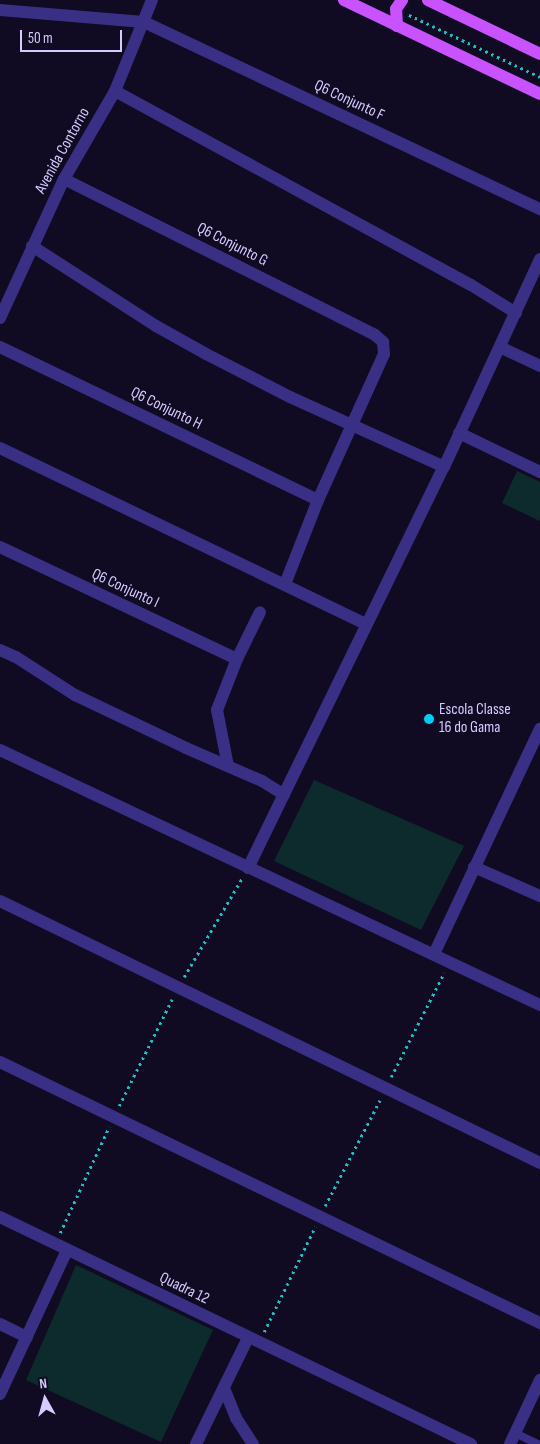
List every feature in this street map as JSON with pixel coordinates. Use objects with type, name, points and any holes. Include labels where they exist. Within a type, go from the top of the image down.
[{"type":"main road","points":[[344,0],[540,94]]},
{"type":"main road","points":[[428,0],[540,54]]},
{"type":"main road","points":[[397,26],[399,5]]},
{"type":"street","name":"Avenida Contorno","points":[[0,318],[64,179],[115,91],[152,0]]},
{"type":"street","points":[[0,10],[144,22]]},
{"type":"street","name":"Q6 Conjunto F","points":[[144,22],[540,209]]},
{"type":"street","points":[[115,91],[471,285],[516,313]]},
{"type":"street","name":"Q6 Conjunto G","points":[[64,179],[375,334],[383,342],[384,354],[353,424]]},
{"type":"street","points":[[32,246],[106,295],[206,354],[290,397],[444,467]]},
{"type":"street","points":[[248,868],[365,624],[444,467],[540,259]]},
{"type":"street","name":"Q6 Conjunto H","points":[[0,347],[318,500]]},
{"type":"street","points":[[500,347],[540,366]]},
{"type":"street","points":[[285,584],[318,500],[353,424]]},
{"type":"street","points":[[459,433],[540,472]]},
{"type":"street","points":[[0,448],[365,624]]},
{"type":"street","name":"Q6 Conjunto I","points":[[0,547],[237,659]]},
{"type":"street","points":[[228,766],[217,710],[237,659],[260,612]]},
{"type":"street","points":[[0,650],[16,657],[75,695],[186,748],[262,781],[284,795]]},
{"type":"street","points":[[434,954],[540,729]]},
{"type":"street","points":[[0,750],[540,1005]]},
{"type":"street","points":[[474,868],[540,896]]},
{"type":"street","points":[[0,901],[540,1163]]},
{"type":"street","points":[[0,1062],[540,1322]]},
{"type":"street","name":"Quadra 12","points":[[0,1217],[471,1444]]},
{"type":"street","points":[[0,1394],[67,1250]]},
{"type":"street","points":[[0,1324],[27,1337]]},
{"type":"street","points":[[196,1444],[224,1388],[254,1340]]},
{"type":"street","points":[[512,1438],[540,1380]]},
{"type":"street","points":[[224,1388],[236,1418],[253,1444]]},
{"type":"lane","points":[[512,1438],[538,1444]]},
{"type":"path","points":[[399,5],[540,77]]},
{"type":"path","points":[[55,1244],[113,1118],[178,988],[248,868]]},
{"type":"path","points":[[254,1340],[321,1215],[450,962]]},
{"type":"green space","points":[[517,471],[540,482],[540,521],[502,503]]},
{"type":"green space","points":[[314,780],[464,846],[421,930],[274,861]]},
{"type":"green space","points":[[76,1265],[213,1330],[161,1442],[26,1380]]},
{"type":"place","name":"Escola Classe 16 do Gama","points":[[429,719]]}]
